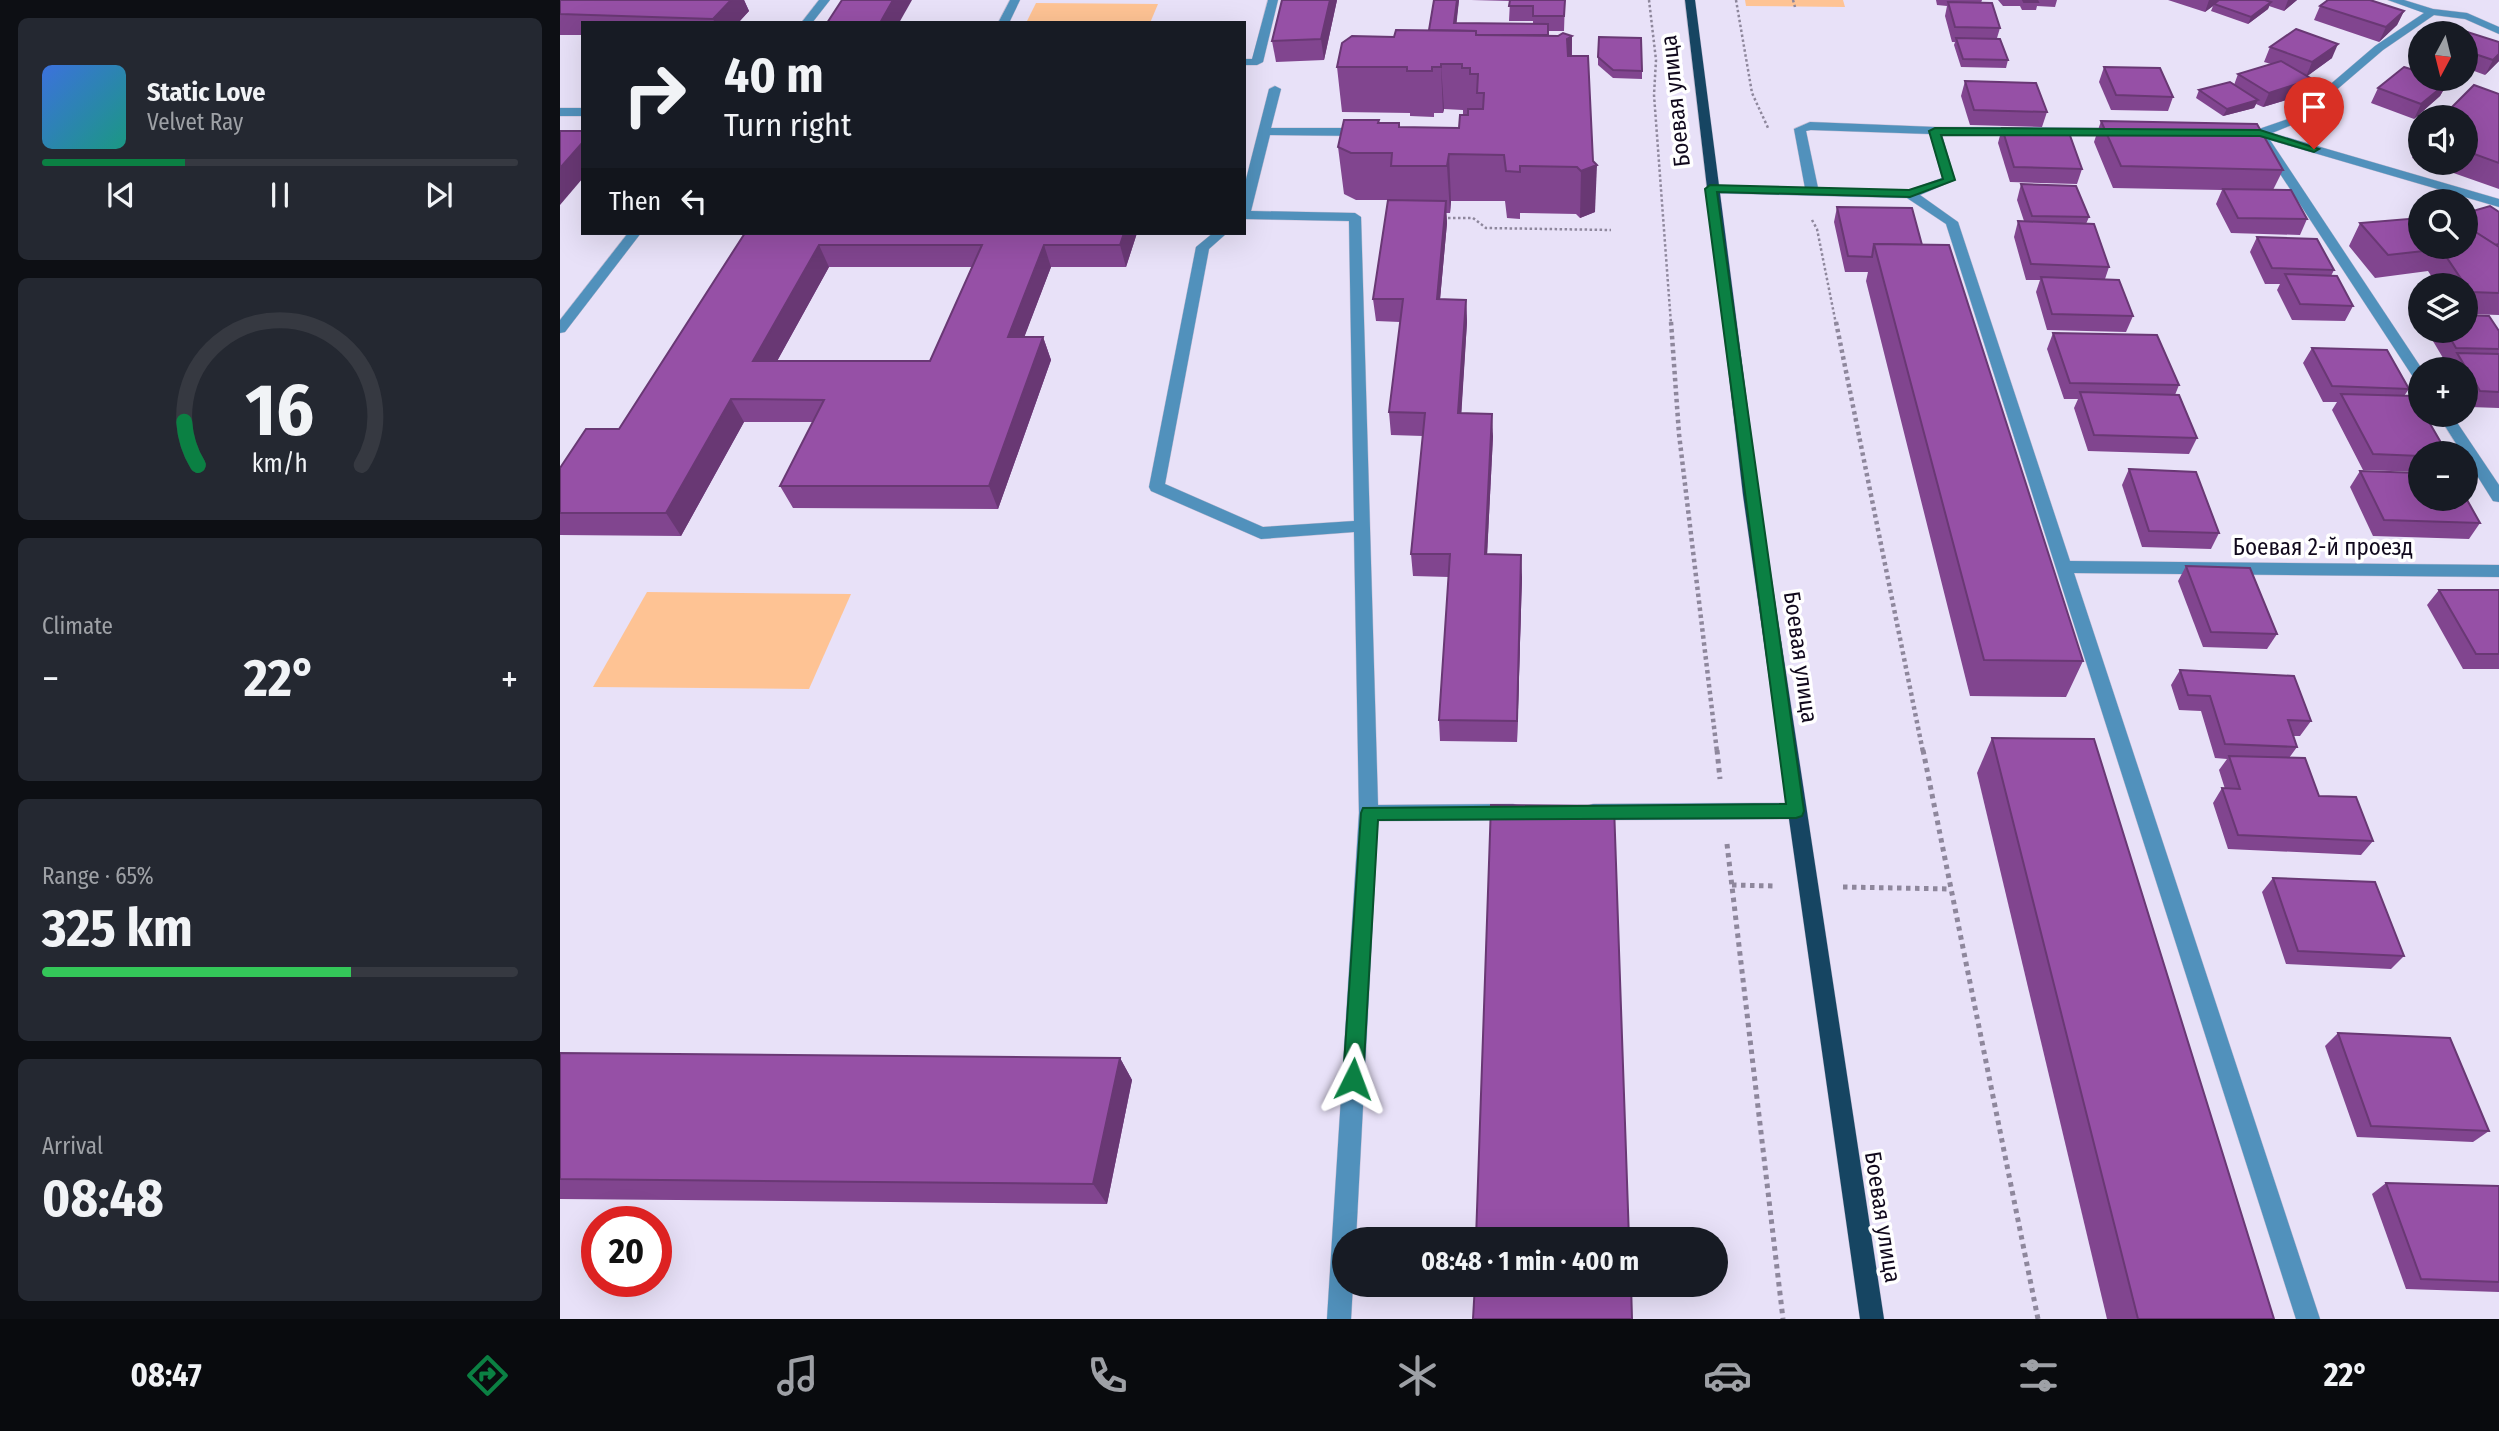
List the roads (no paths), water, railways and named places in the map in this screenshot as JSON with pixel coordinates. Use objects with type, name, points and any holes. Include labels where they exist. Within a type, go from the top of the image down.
[{"type":"main road","name":"Боевая улица","points":[[1690,0],[1710,189],[1796,811],[1872,1319]]},
{"type":"street","points":[[808,21],[825,0]]},
{"type":"street","points":[[1004,21],[1015,0]]},
{"type":"street","points":[[1246,62],[1257,62],[1273,0]]},
{"type":"street","points":[[2393,0],[2432,12],[2467,16],[2499,31]]},
{"type":"street","points":[[2260,133],[2295,120],[2378,48],[2432,12]]},
{"type":"street","points":[[1246,206],[1275,89]]},
{"type":"street","points":[[560,112],[581,112]]},
{"type":"street","points":[[1805,191],[1800,129],[1810,126],[1935,131],[2138,133]]},
{"type":"street","points":[[1265,131],[1376,132]]},
{"type":"street","points":[[1710,189],[1910,194],[1949,180],[1935,131]]},
{"type":"street","points":[[2220,133],[2260,133],[2499,203]]},
{"type":"street","points":[[2260,133],[2408,359]]},
{"type":"street","points":[[1910,194],[1952,222],[2308,1319]]},
{"type":"street","points":[[1246,214],[1355,217],[1369,813],[1339,1319]]},
{"type":"street","points":[[560,329],[633,235]]},
{"type":"street","points":[[1218,235],[1203,247],[1157,487],[1261,533],[1361,526]]},
{"type":"street","points":[[2453,427],[2499,497]]},
{"type":"street","name":"Боевая 2-й проезд","points":[[2062,567],[2499,571]]},
{"type":"street","points":[[1574,812],[1796,811]]},
{"type":"street","points":[[1369,813],[1533,812]]}]
